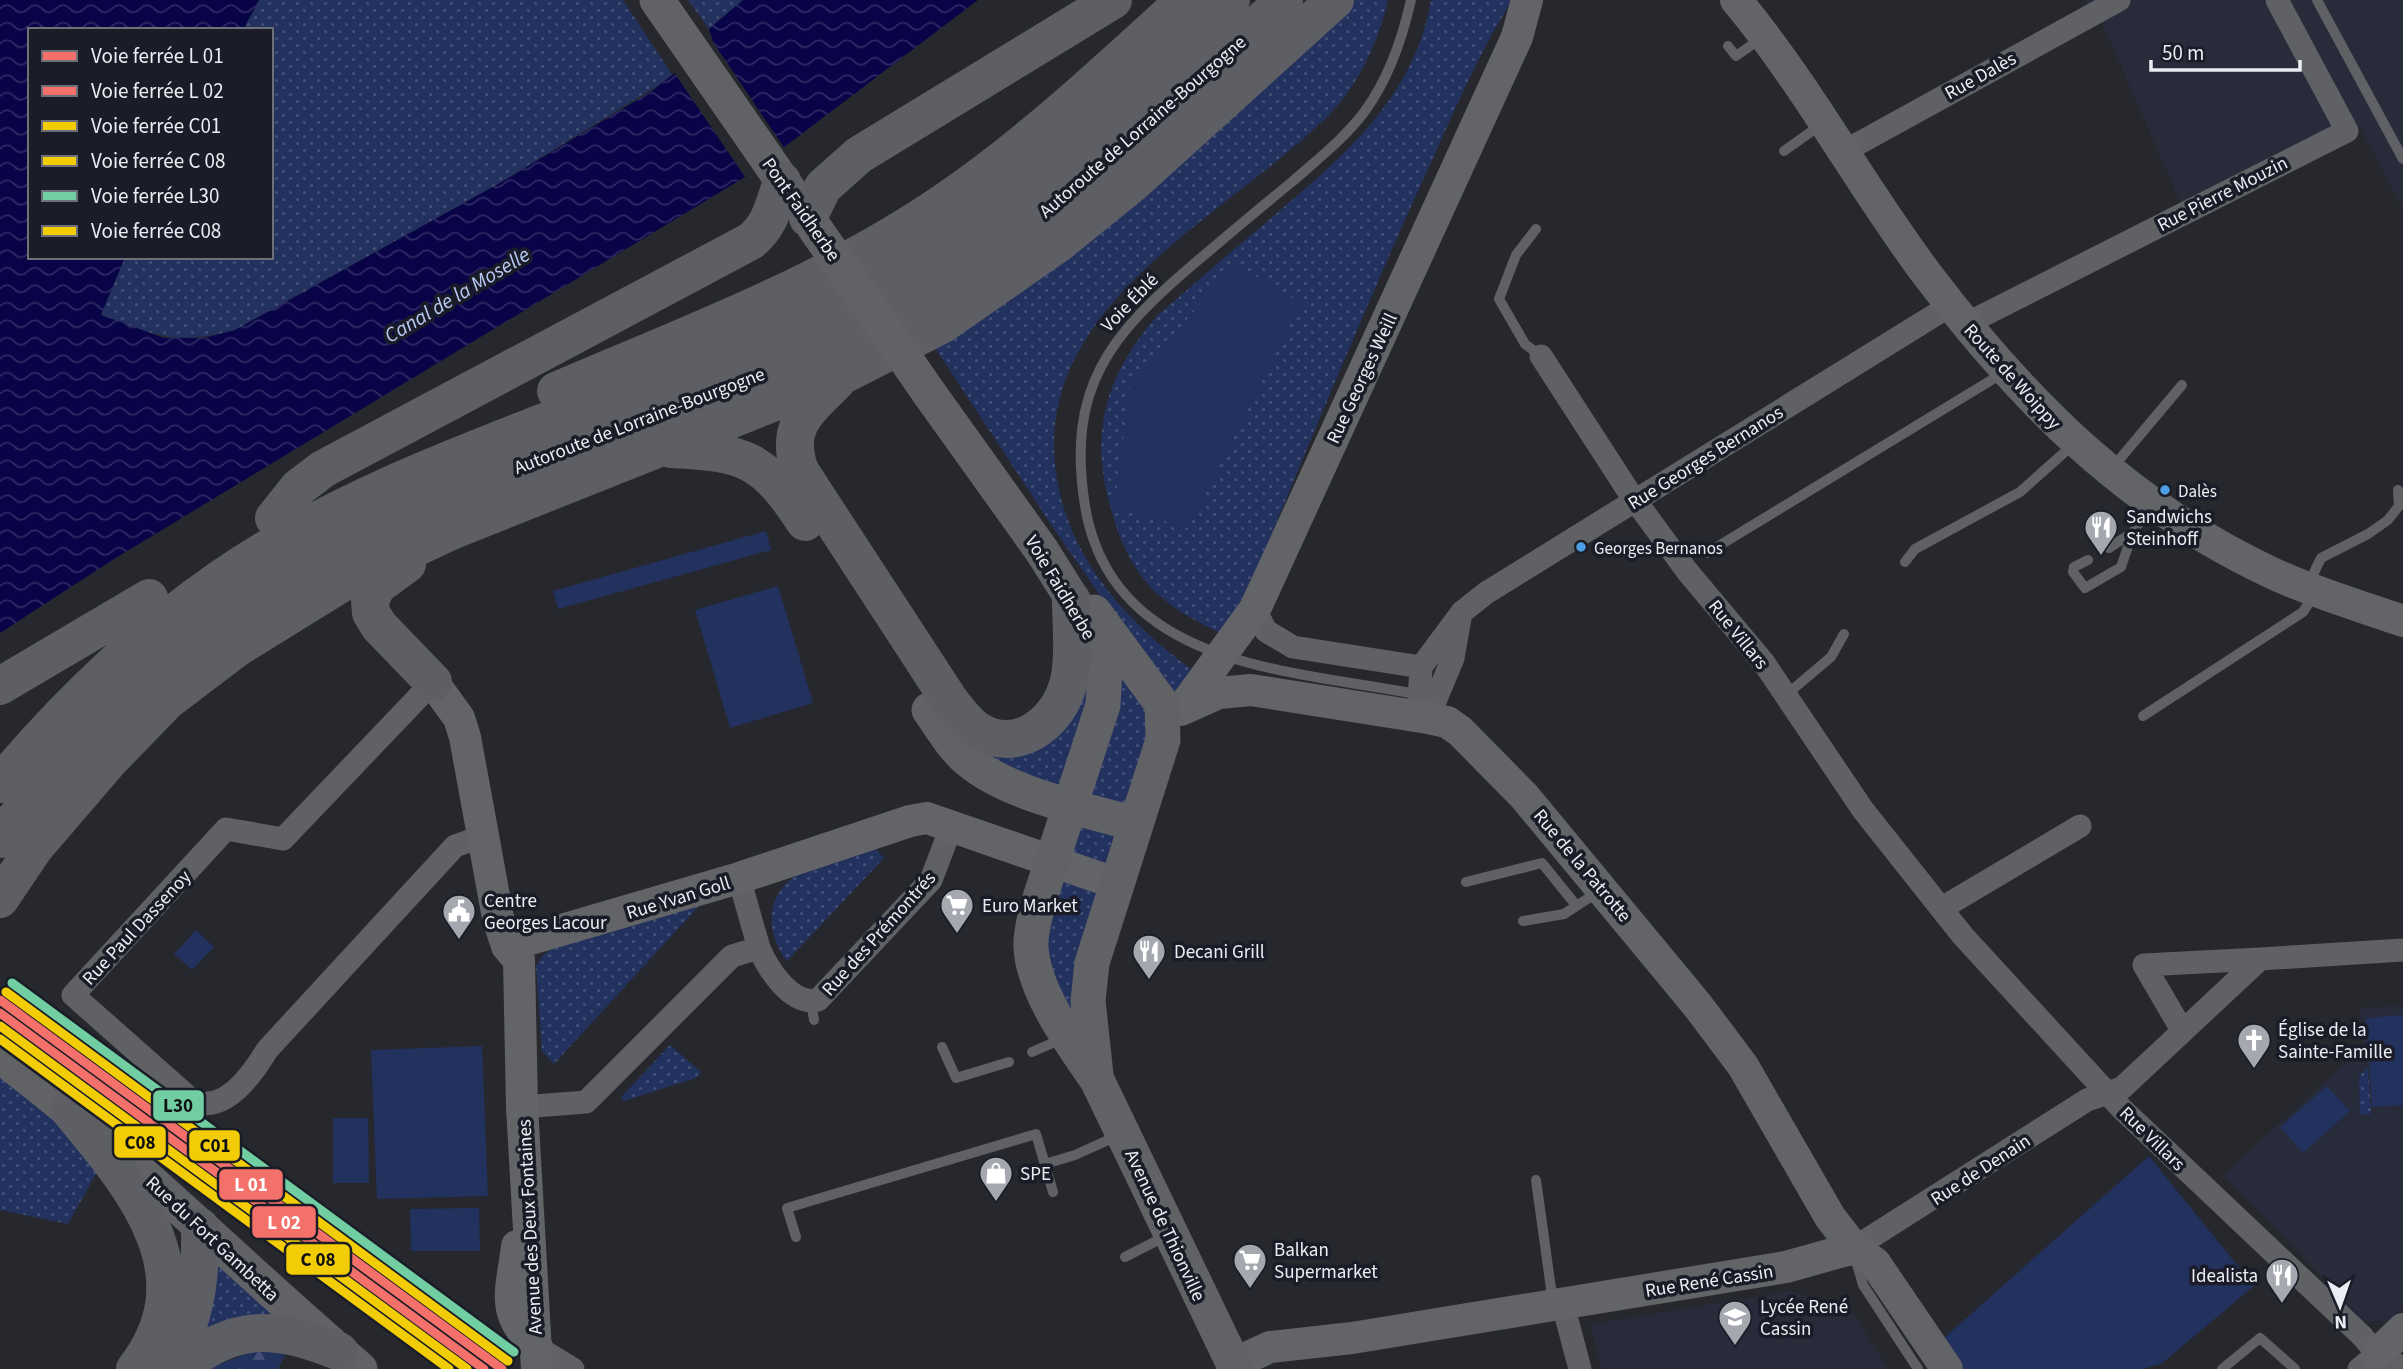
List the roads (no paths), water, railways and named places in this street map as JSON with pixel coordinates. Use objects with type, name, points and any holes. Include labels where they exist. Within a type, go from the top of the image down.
[{"type":"highway","points":[[811,223],[823,187],[859,155],[1113,0]]},
{"type":"highway","points":[[0,686],[149,598],[209,555],[274,518],[481,424],[788,291],[869,248],[946,202],[1029,139],[1185,0]]},
{"type":"highway","name":"Autoroute de Lorraine-Bourgogne","points":[[0,784],[65,710],[157,626],[222,578],[330,513],[397,481],[798,320],[852,295],[904,265],[1005,199],[1093,127],[1231,0]]},
{"type":"highway","name":"Autoroute de Lorraine-Bourgogne","points":[[0,839],[88,734],[145,680],[216,623],[273,586],[402,516],[473,485],[706,397],[798,357],[907,302],[982,258],[1040,217],[1133,139],[1284,0]]},
{"type":"highway","points":[[0,899],[35,847],[108,762],[166,702],[237,648],[345,581],[451,531],[662,449],[845,373],[943,324],[1059,243],[1133,183],[1335,0]]},
{"type":"highway","points":[[274,518],[298,488],[323,469],[751,242],[764,230],[772,216],[782,181]]},
{"type":"highway","points":[[845,373],[795,428],[793,452],[800,471],[948,698],[965,720],[978,731],[1012,740],[1028,736],[1057,710],[1068,685],[1072,655],[1071,599]]},
{"type":"highway","points":[[662,449],[717,452],[744,458],[777,482],[929,710]]},
{"type":"highway","points":[[433,682],[379,626],[371,613],[370,600],[377,586],[451,531]]},
{"type":"highway","points":[[0,753],[149,598]]},
{"type":"highway","points":[[70,1111],[125,1177],[152,1222],[164,1260],[164,1302],[157,1329],[135,1369]]},
{"type":"highway","points":[[166,1369],[184,1336],[196,1304],[200,1227]]},
{"type":"highway","points":[[179,1369],[223,1339],[265,1331],[303,1337],[350,1360]]},
{"type":"main road","name":"Pont Faidherbe","points":[[666,12],[929,393]]},
{"type":"main road","name":"Voie Faidherbe","points":[[929,393],[1042,551],[1094,637],[1105,671],[1106,690],[1032,929],[1031,949],[1042,986],[1067,1036],[1097,1080]]},
{"type":"main road","points":[[1042,551],[1113,634],[1162,705],[1172,725],[1134,824],[1092,964],[1088,1001],[1097,1080]]},
{"type":"main road","points":[[929,710],[968,760],[988,774],[1134,824]]},
{"type":"main road","name":"Rue du Fort Gambetta","points":[[0,1056],[70,1111],[167,1194],[200,1227],[350,1360]]},
{"type":"main road","name":"Avenue de Thionville","points":[[1097,1080],[1235,1366]]},
{"type":"street","name":"Rue Georges Weill","points":[[1172,725],[1255,610],[1517,37],[1527,0]]},
{"type":"street","name":"Route de Woippy","points":[[1736,0],[1958,314],[2006,372],[2075,443],[2152,503],[2274,574],[2403,621]]},
{"type":"street","name":"Rue Dalès","points":[[1843,152],[2119,0]]},
{"type":"street","name":"Rue Pierre Mouzin","points":[[1958,314],[2347,131],[2277,0]]},
{"type":"street","name":"Rue Georges Bernanos","points":[[1421,667],[1462,611],[1486,593],[1635,500],[1958,314]]},
{"type":"street","name":"Rue Villars","points":[[1541,356],[1635,500],[1687,571],[1786,695],[1863,810],[1963,936],[2108,1092],[2362,1336],[2379,1365]]},
{"type":"street","points":[[1255,610],[1266,631],[1293,648],[1421,667],[1426,707]]},
{"type":"street","points":[[1426,707],[1453,658],[1462,611]]},
{"type":"street","points":[[433,682],[459,718],[466,737],[498,918],[508,946]]},
{"type":"street","name":"Rue Paul Dassenoy","points":[[433,682],[283,839],[226,829],[73,995],[194,1102],[206,1106],[219,1104],[254,1072],[267,1050],[455,846],[483,836]]},
{"type":"street","name":"Rue de la Patrotte","points":[[1172,725],[1219,693],[1251,690],[1426,707],[1460,731],[1524,796],[1603,888],[1743,1066],[1830,1217],[1854,1248],[1875,1263],[1947,1369]]},
{"type":"street","name":"Rue Yvan Goll","points":[[508,946],[740,878],[910,821],[927,818],[1115,883]]},
{"type":"street","name":"Rue des Prémontrés","points":[[740,878],[759,948],[768,970],[813,1011],[931,880],[952,825]]},
{"type":"street","points":[[1942,908],[2080,826]]},
{"type":"street","name":"Avenue des Deux Fontaines","points":[[508,946],[519,960],[522,1107],[537,1358]]},
{"type":"street","points":[[522,1107],[586,1102],[717,968],[732,956],[759,948]]},
{"type":"street","points":[[2182,1030],[2144,965],[2403,950]]},
{"type":"street","name":"Rue de Denain","points":[[1854,1248],[2087,1100],[2122,1088],[2260,959]]},
{"type":"street","name":"Rue René Cassin","points":[[1235,1366],[1270,1347],[1352,1338],[1798,1265],[1854,1248]]},
{"type":"street","points":[[1558,1305],[1580,1369]]},
{"type":"street","points":[[2379,1365],[2403,1329]]},
{"type":"street","name":"Rue René Cassin","points":[[1298,1369],[1314,1355],[1352,1338]]},
{"type":"street","points":[[537,1358],[573,1369]]},
{"type":"lane","name":"Voie Éblé","points":[[1221,657],[1182,640],[1150,617],[1129,597],[1109,570],[1094,539],[1082,486],[1080,456],[1086,405],[1108,350],[1130,321],[1334,145],[1364,112],[1388,72],[1403,36],[1411,0]]},
{"type":"lane","points":[[2317,0],[2402,154]]},
{"type":"lane","points":[[1728,46],[1736,56],[1763,36]]},
{"type":"lane","points":[[1784,151],[1823,123]]},
{"type":"lane","points":[[1535,229],[1517,255],[1499,299],[1525,344],[1541,356]]},
{"type":"lane","points":[[1707,553],[2006,372]]},
{"type":"lane","points":[[2109,472],[2182,385]]},
{"type":"lane","points":[[1905,562],[1915,549],[2020,492],[2075,443]]},
{"type":"lane","points":[[2143,716],[2303,612],[2321,558],[2388,520],[2399,506],[2398,490]]},
{"type":"lane","points":[[2088,560],[2074,567],[2073,572],[2085,588],[2121,567],[2133,532],[2152,503]]},
{"type":"lane","points":[[2109,548],[2133,532]]},
{"type":"lane","points":[[1786,695],[1831,657],[1844,634]]},
{"type":"lane","name":"Rue de la Patrotte","points":[[1221,657],[1426,707],[1504,761],[1576,839],[1738,1039]]},
{"type":"lane","points":[[1466,882],[1542,863],[1575,904]]},
{"type":"lane","points":[[1523,921],[1564,914],[1575,904],[1603,888]]},
{"type":"lane","points":[[1032,1052],[1067,1036]]},
{"type":"lane","points":[[942,1047],[956,1078],[1009,1062]]},
{"type":"lane","name":"Rue de la Patrotte","points":[[1773,1094],[1840,1212],[1854,1248],[1856,1269],[1863,1285],[1918,1369]]},
{"type":"lane","points":[[1045,1164],[1075,1155],[1123,1133]]},
{"type":"lane","points":[[796,1237],[786,1208],[1036,1134],[1053,1192]]},
{"type":"lane","points":[[1536,1180],[1558,1305]]},
{"type":"lane","points":[[1125,1257],[1170,1234]]},
{"type":"lane","points":[[2222,1369],[2260,1338],[2295,1369]]},
{"type":"water","name":"Canal de la Moselle","points":[[0,0],[259,0],[244,28],[28,28],[28,259],[124,259],[101,315],[164,338],[204,338],[235,330],[500,183],[652,91],[713,42],[709,29],[743,0],[978,0],[745,177],[114,559],[0,633]]},
{"type":"rail line","name":"L30","points":[[12,983],[514,1352]]},
{"type":"rail line","name":"C01","points":[[6,992],[508,1361]]},
{"type":"rail line","name":"C08","points":[[0,1039],[449,1369]]},
{"type":"place","name":"Dalès","points":[[2165,490]]},
{"type":"place","name":"Georges Bernanos","points":[[1581,547]]},
{"type":"place","name":"Sandwichs Steinhoff","points":[[2101,557]]},
{"type":"place","name":"Euro Market","points":[[957,935]]},
{"type":"place","name":"Centre Georges Lacour","points":[[459,941]]},
{"type":"place","name":"Decani Grill","points":[[1149,981]]},
{"type":"place","name":"Église de la Sainte-Famille","points":[[2254,1070]]},
{"type":"place","name":"SPE","points":[[996,1203]]},
{"type":"place","name":"Balkan Supermarket","points":[[1250,1290]]},
{"type":"place","name":"Idealista","points":[[2282,1305]]},
{"type":"place","name":"Lycée René Cassin","points":[[1735,1347]]}]
